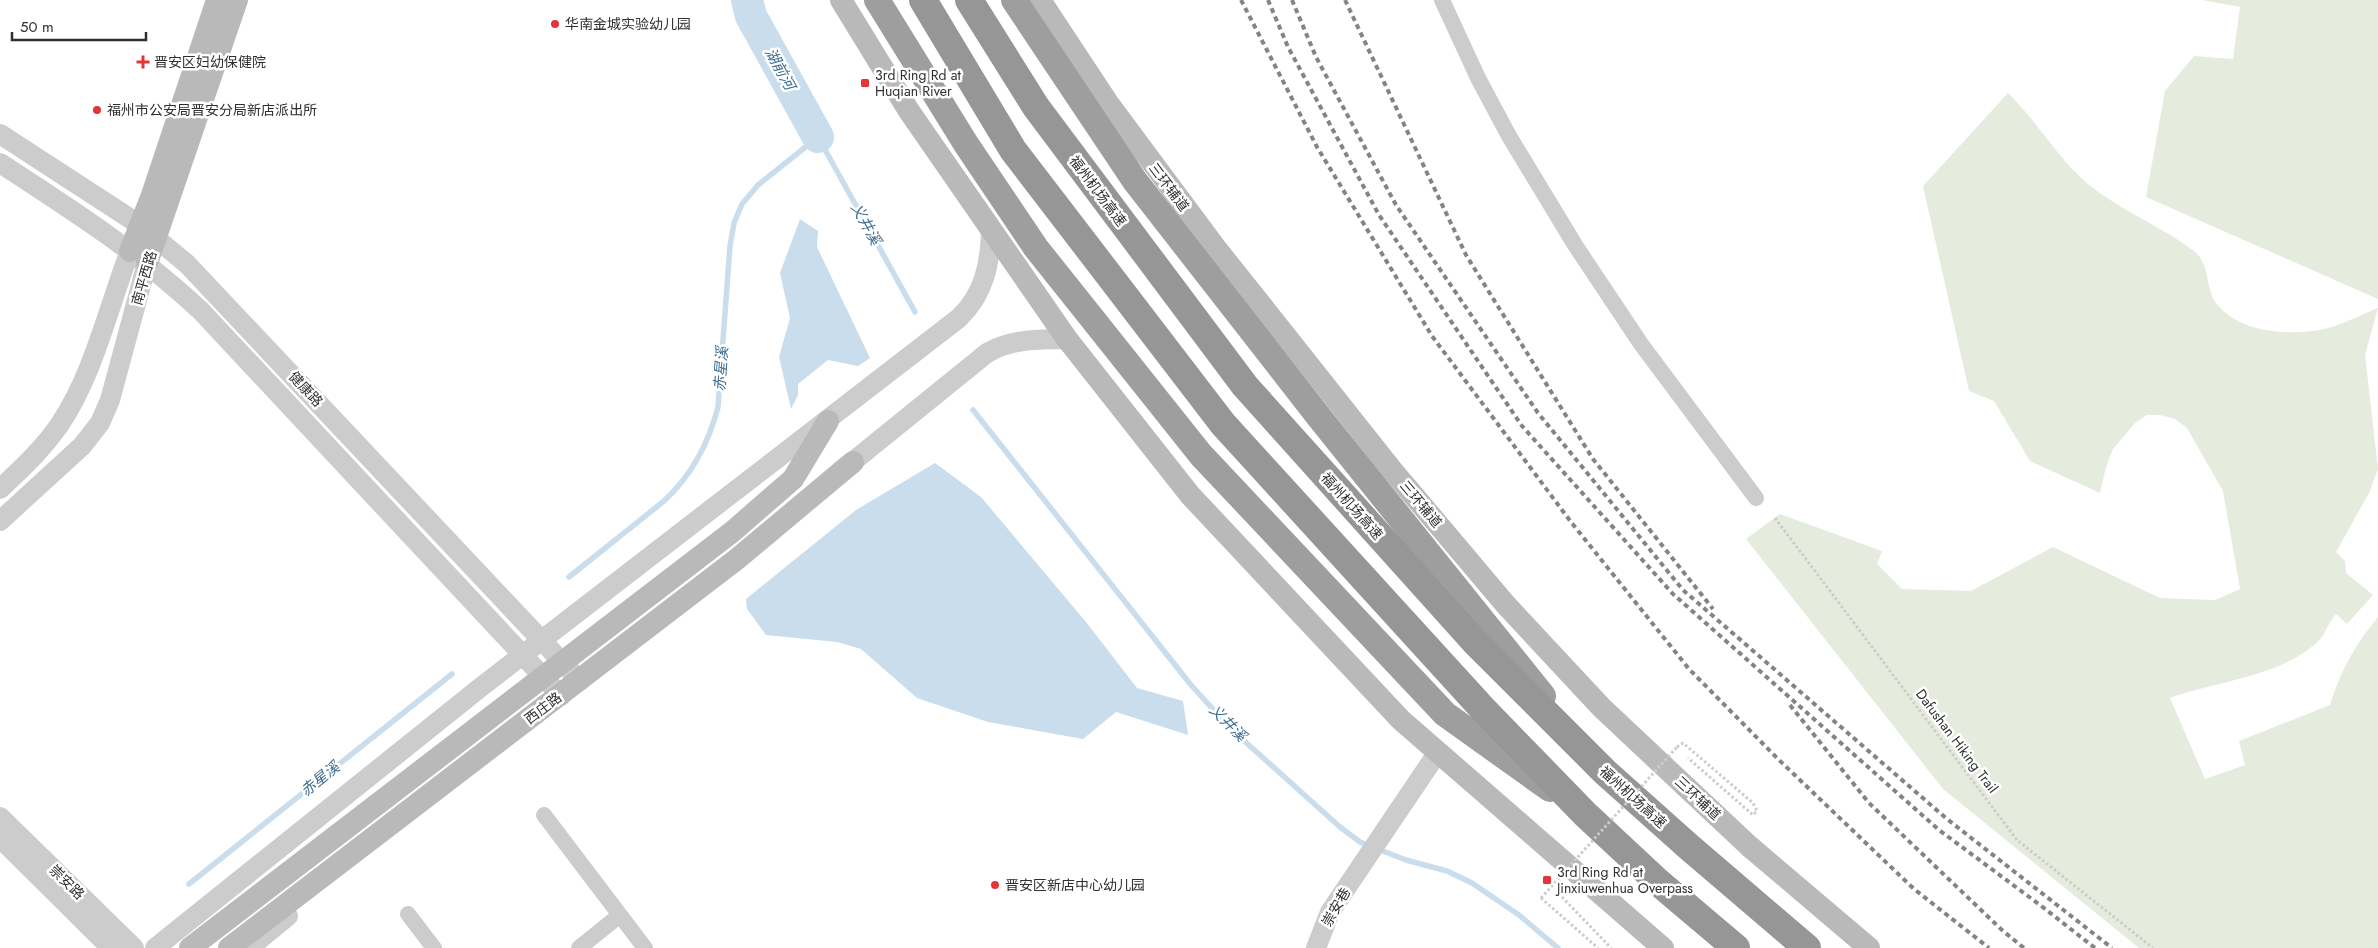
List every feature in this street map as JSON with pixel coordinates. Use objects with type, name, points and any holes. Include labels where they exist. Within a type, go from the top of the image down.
[{"type":"highway","points":[[877,0],[966,144],[1036,248],[1201,455],[1445,714],[1585,814]]},
{"type":"highway","points":[[923,0],[1013,150],[1223,424],[1482,708],[1585,814],[1658,882],[1736,948]]},
{"type":"highway","name":"福州机场高速","points":[[969,0],[1036,107],[1244,386],[1474,641],[1605,772],[1807,948]]},
{"type":"highway","points":[[1014,0],[1135,181],[1422,546],[1605,772]]},
{"type":"main road","name":"南平西路","points":[[148,231],[152,195],[216,0]]},
{"type":"main road","name":"南平西路","points":[[139,257],[237,0]]},
{"type":"main road","points":[[840,0],[909,111],[1067,339],[1162,461],[1216,524],[1401,720],[1663,948]]},
{"type":"main road","name":"三环辅道","points":[[1040,0],[1108,103],[1215,247],[1392,470],[1506,605],[1548,652],[1623,728],[1749,846],[1869,948]]},
{"type":"main road","points":[[190,948],[732,532],[793,479],[828,421]]},
{"type":"main road","name":"西庄路","points":[[229,948],[737,559],[853,462]]},
{"type":"street","points":[[1442,0],[1478,78],[1509,136],[1576,245],[1641,344],[1756,498]]},
{"type":"street","name":"健康路","points":[[0,134],[148,231],[187,264],[580,681]]},
{"type":"street","name":"健康路","points":[[0,163],[80,215],[139,257],[201,311],[561,696]]},
{"type":"street","points":[[155,948],[400,751],[828,421],[968,310],[982,285],[990,255],[991,231]]},
{"type":"street","name":"南平西路","points":[[0,489],[38,451],[68,410],[139,257]]},
{"type":"street","name":"南平西路","points":[[0,521],[82,446],[100,423],[110,400],[139,257]]},
{"type":"street","points":[[248,948],[987,353],[1008,343],[1036,339],[1067,339]]},
{"type":"street","name":"崇安巷","points":[[1316,948],[1325,922],[1417,780],[1438,752]]},
{"type":"street","points":[[544,814],[645,948]]},
{"type":"street","name":"崇安路","points":[[0,817],[134,948]]},
{"type":"street","name":"崇安路","points":[[0,838],[111,948]]},
{"type":"street","points":[[408,914],[434,948]]},
{"type":"street","points":[[578,948],[620,915]]},
{"type":"path","name":"Dafushan Hiking Trail","points":[[1775,518],[2018,840],[2153,948]]},
{"type":"path","points":[[1598,948],[1541,898],[1677,747],[1683,743],[1753,803],[1757,811],[1753,815],[1688,758]]},
{"type":"path","points":[[1562,897],[1611,948]]},
{"type":"green space","points":[[2202,0],[2378,0],[2378,299],[2146,197],[2165,91],[2194,56],[2233,59],[2240,7]]},
{"type":"green space","points":[[2008,93],[2066,163],[2088,184],[2101,194],[2194,251],[2203,262],[2210,290],[2216,303],[2226,314],[2239,322],[2270,331],[2302,332],[2332,327],[2378,308],[2365,355],[2378,469],[2369,493],[2336,552],[2345,561],[2346,573],[2373,595],[2347,624],[2336,614],[2318,642],[2299,656],[2282,665],[2170,698],[2205,779],[2245,765],[2239,741],[2330,705],[2339,680],[2350,658],[2378,617],[2378,948],[2139,948],[1943,789],[1746,539],[1780,514],[1882,551],[1877,564],[1902,589],[1971,591],[2053,547],[2160,598],[2215,600],[2240,589],[2223,491],[2187,428],[2175,419],[2160,415],[2147,415],[2135,423],[2113,449],[2106,467],[2100,493],[2030,461],[1994,401],[1969,391],[1923,186]]},
{"type":"water","points":[[800,219],[818,231],[817,247],[870,358],[858,366],[828,360],[798,384],[798,395],[791,409],[779,357],[790,318],[780,273]]},
{"type":"water","points":[[935,463],[981,497],[1086,622],[1137,688],[1183,701],[1188,735],[1116,712],[1083,739],[988,722],[917,698],[861,649],[837,642],[766,635],[747,609],[746,599],[856,510]]},
{"type":"waterway","name":"湖前河","points":[[747,0],[751,16],[818,137]]},
{"type":"waterway","name":"赤星溪","points":[[569,577],[664,501],[683,481],[698,458],[710,433],[718,407],[730,246],[734,223],[742,204],[758,185],[818,137],[915,312]]},
{"type":"waterway","name":"义井溪","points":[[973,410],[1191,685],[1231,729],[1340,827],[1360,842],[1406,860],[1447,871],[1472,883],[1519,915],[1558,948]]},
{"type":"waterway","name":"赤星溪","points":[[189,884],[452,674]]},
{"type":"railway","points":[[1241,0],[1317,147],[1432,336],[1571,522],[1689,669],[1778,759],[1914,889],[1989,948]]},
{"type":"railway","points":[[1268,0],[1288,47],[1379,215],[1522,426],[1673,594],[1939,830],[2095,948]]},
{"type":"railway","points":[[1292,0],[1316,57],[1396,205],[1538,413],[1683,590],[1947,819],[2112,948]]},
{"type":"railway","points":[[1345,0],[1466,255],[1593,459],[1713,609]]},
{"type":"railway","points":[[1790,705],[1869,803],[2003,931],[2024,948]]},
{"type":"place","name":"华南金城实验幼儿园","points":[[555,24]]},
{"type":"place","name":"晋安区妇幼保健院","points":[[143,62]]},
{"type":"place","name":"3rd Ring Rd at Huqian River","points":[[865,83]]},
{"type":"place","name":"福州市公安局晋安分局新店派出所","points":[[97,110]]},
{"type":"place","name":"3rd Ring Rd at Jinxiuwenhua Overpass","points":[[1547,880]]},
{"type":"place","name":"晋安区新店中心幼儿园","points":[[995,885]]}]
